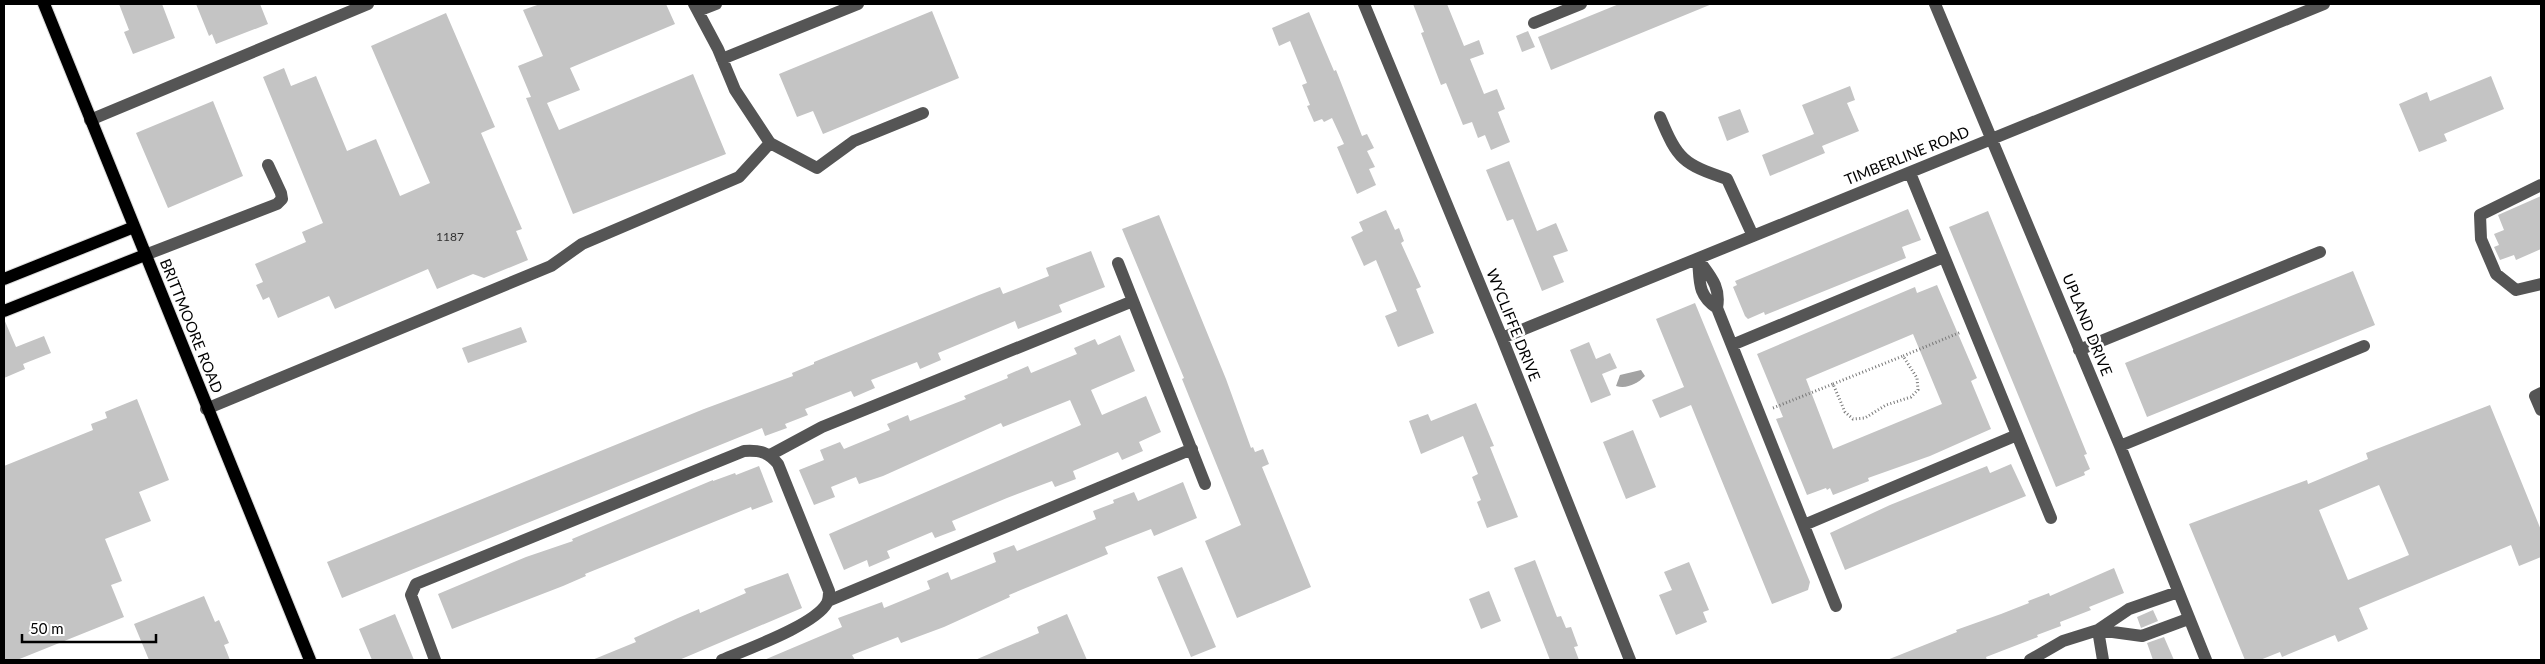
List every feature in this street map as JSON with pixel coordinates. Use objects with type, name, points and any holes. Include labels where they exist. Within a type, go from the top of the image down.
[{"type":"main road","name":"BRITTMOORE ROAD","points":[[44,4],[206,409],[310,660]]},
{"type":"main road","points":[[4,279],[134,227]]},
{"type":"main road","points":[[4,311],[145,255]]},
{"type":"street","points":[[90,120],[368,4]]},
{"type":"street","points":[[716,4],[696,7],[735,90],[770,143],[817,168],[854,141],[923,113]]},
{"type":"street","points":[[722,59],[858,4]]},
{"type":"street","name":"WYCLIFFE DRIVE","points":[[1364,4],[1502,338],[1630,660]]},
{"type":"street","points":[[1534,23],[1580,4]]},
{"type":"street","name":"UPLAND DRIVE","points":[[1935,4],[2120,446],[2206,660]]},
{"type":"street","name":"TIMBERLINE ROAD","points":[[1502,338],[2324,4]]},
{"type":"street","points":[[1660,117],[1672,146],[1684,161],[1695,168],[1727,179],[1753,236]]},
{"type":"street","points":[[206,409],[551,266],[582,244],[739,177],[770,143]]},
{"type":"street","points":[[145,255],[277,204],[282,199],[281,193],[268,165]]},
{"type":"street","points":[[1910,173],[2051,518]]},
{"type":"street","points":[[2541,184],[2480,215],[2480,239],[2496,274],[2516,290],[2541,284]]},
{"type":"street","points":[[2079,350],[2320,252]]},
{"type":"street","points":[[1732,345],[1944,257]]},
{"type":"street","points":[[1698,259],[1700,287],[1705,300],[1717,308],[1836,606]]},
{"type":"street","points":[[1118,264],[1205,484]]},
{"type":"street","points":[[770,455],[822,427],[1133,300]]},
{"type":"street","points":[[2120,446],[2364,346]]},
{"type":"street","points":[[2541,393],[2535,396],[2541,410]]},
{"type":"street","points":[[1804,525],[2017,435]]},
{"type":"street","points":[[828,601],[1192,449]]},
{"type":"street","points":[[435,660],[411,596],[416,584],[744,451],[758,450],[770,455],[778,464],[830,591],[828,601],[821,610],[792,629],[722,660]]},
{"type":"street","points":[[2030,660],[2063,641],[2098,630],[2130,608],[2178,592]]},
{"type":"street","points":[[2098,630],[2142,636],[2188,619]]},
{"type":"street","points":[[2098,630],[2104,660]]},
{"type":"path","points":[[1759,414],[1973,327]]},
{"type":"path","points":[[1833,384],[1845,412],[1853,419],[1865,418],[1886,406],[1911,397],[1918,390],[1917,378],[1903,356]]},
{"type":"shaded area","points":[[1641,370],[1645,376],[1639,381],[1628,386],[1616,386],[1620,375]]},
{"type":"building","points":[[119,4],[162,4],[175,38],[133,54],[124,32],[129,30]]},
{"type":"building","points":[[196,4],[260,4],[268,24],[216,44],[212,34],[209,36]]},
{"type":"building","points":[[540,4],[666,4],[675,24],[570,68],[580,90],[547,103],[559,130],[693,74],[726,154],[573,214],[526,98],[531,97],[518,66],[543,56],[523,10]]},
{"type":"building","points":[[1413,4],[1447,4],[1464,46],[1479,40],[1484,54],[1470,59],[1484,94],[1497,89],[1505,109],[1498,112],[1510,142],[1491,150],[1485,135],[1478,138],[1472,122],[1463,125],[1446,83],[1441,85],[1421,33],[1424,32]]},
{"type":"building","points":[[1619,4],[1712,4],[1551,70],[1538,37]]},
{"type":"building","points":[[932,11],[959,78],[823,134],[813,111],[797,117],[779,74]]},
{"type":"building","points":[[1309,12],[1334,71],[1336,70],[1362,136],[1367,134],[1374,148],[1367,151],[1375,167],[1369,169],[1376,185],[1357,194],[1337,147],[1344,144],[1332,118],[1324,122],[1322,119],[1314,122],[1307,106],[1310,105],[1302,85],[1307,83],[1290,41],[1279,46],[1272,28]]},
{"type":"building","points":[[446,13],[495,127],[481,133],[522,229],[516,231],[528,260],[484,278],[473,274],[437,289],[428,269],[335,309],[329,296],[278,318],[269,297],[263,300],[256,285],[263,282],[255,264],[306,242],[302,232],[323,223],[263,77],[284,68],[291,86],[316,76],[347,151],[376,139],[400,196],[430,183],[371,46]]},
{"type":"building","points":[[1528,31],[1535,47],[1522,52],[1516,36]]},
{"type":"building","points":[[2491,76],[2504,109],[2444,134],[2447,141],[2419,152],[2399,104],[2427,92],[2430,101]]},
{"type":"building","points":[[1850,86],[1855,100],[1847,103],[1859,131],[1822,146],[1825,153],[1770,176],[1762,155],[1814,134],[1802,105]]},
{"type":"building","points":[[213,101],[243,176],[168,208],[136,133]]},
{"type":"building","points":[[1740,109],[1749,132],[1727,141],[1718,117]]},
{"type":"building","points":[[1509,161],[1537,231],[1556,223],[1568,251],[1553,256],[1564,282],[1542,291],[1513,219],[1507,221],[1486,170]]},
{"type":"building","points":[[2541,196],[2541,249],[2516,260],[2514,255],[2500,260],[2494,247],[2499,245],[2494,234],[2504,230],[2498,215]]},
{"type":"building","points":[[1908,209],[1921,240],[1902,247],[1906,258],[1765,315],[1764,312],[1748,319],[1745,316],[1733,287],[1737,285],[1735,281]]},
{"type":"building","points":[[1386,210],[1395,230],[1399,228],[1404,241],[1401,243],[1421,287],[1416,289],[1434,333],[1398,347],[1385,316],[1397,311],[1376,260],[1364,266],[1351,237],[1363,231],[1359,222]]},
{"type":"building","points":[[1988,211],[2087,454],[2084,455],[2090,469],[2084,472],[2085,475],[2056,487],[1949,227]]},
{"type":"building","points":[[1159,215],[1226,379],[1251,448],[1253,447],[1255,452],[1263,449],[1269,464],[1262,467],[1311,587],[1237,618],[1205,541],[1241,525],[1182,379],[1184,378],[1122,229]]},
{"type":"building","points":[[1091,251],[1105,287],[1059,305],[1062,312],[1018,329],[1015,321],[938,353],[941,360],[920,369],[917,362],[871,380],[875,388],[854,397],[851,391],[805,409],[808,415],[785,424],[787,428],[765,436],[762,428],[342,598],[327,562],[704,409],[793,376],[792,373],[814,364],[814,362],[979,295],[1000,287],[1003,294],[1049,276],[1046,268]]},
{"type":"building","points":[[2353,271],[2375,325],[2147,417],[2125,363]]},
{"type":"building","points":[[1937,285],[1977,378],[1971,381],[1991,429],[1930,456],[1868,478],[1869,481],[1833,495],[1830,488],[1827,490],[1826,488],[1807,495],[1776,419],[1783,417],[1757,354],[1915,287],[1917,293]],"holes":[[[1913,334],[1942,404],[1833,449],[1806,379]]]},
{"type":"building","points":[[1695,303],[1810,582],[1808,590],[1772,604],[1691,405],[1660,418],[1652,400],[1684,387],[1656,319]]},
{"type":"building","points":[[4,319],[16,347],[44,336],[51,353],[23,364],[25,369],[4,378]]},
{"type":"building","points":[[521,327],[527,342],[468,363],[462,348]]},
{"type":"building","points":[[1120,335],[1135,371],[1091,390],[1102,415],[1146,396],[1161,432],[1139,442],[1143,451],[1122,460],[1118,452],[1073,471],[1076,479],[1055,487],[1052,481],[1007,498],[952,521],[956,530],[935,538],[932,532],[887,551],[890,558],[869,567],[867,560],[844,570],[829,534],[1081,425],[1070,400],[1003,427],[1001,423],[883,476],[859,484],[856,477],[831,487],[835,497],[814,505],[799,470],[824,460],[820,450],[840,442],[844,449],[890,430],[887,424],[908,415],[910,421],[966,399],[964,396],[1008,378],[1007,375],[1028,366],[1031,373],[1077,354],[1074,348],[1095,339],[1098,345]]},
{"type":"building","points":[[1589,342],[1596,359],[1610,353],[1617,368],[1602,374],[1611,395],[1591,403],[1570,350]]},
{"type":"building","points":[[137,399],[169,480],[139,492],[151,521],[105,539],[122,581],[111,585],[124,617],[17,660],[4,660],[4,466],[93,430],[91,424],[107,418],[105,412]]},
{"type":"building","points":[[1476,403],[1494,446],[1490,447],[1518,517],[1487,528],[1477,502],[1481,500],[1472,477],[1478,474],[1463,436],[1421,454],[1409,421],[1428,414],[1431,421]]},
{"type":"building","points":[[2490,405],[2541,530],[2541,557],[2519,566],[2511,545],[2359,608],[2368,629],[2338,642],[2335,635],[2282,657],[2280,652],[2260,660],[2245,660],[2189,524],[2307,480],[2308,484],[2368,459],[2366,453]],"holes":[[[2379,485],[2409,555],[2348,580],[2319,510]]]},
{"type":"building","points":[[1633,430],[1656,487],[1626,499],[1603,442]]},
{"type":"building","points":[[2011,464],[2026,496],[1845,570],[1830,533],[1890,505],[1987,466],[1990,473]]},
{"type":"building","points":[[759,466],[773,502],[752,510],[751,507],[585,574],[586,576],[563,586],[452,629],[438,594],[526,557],[573,541],[572,539],[713,480],[735,473],[736,475]]},
{"type":"building","points":[[1183,482],[1197,518],[1154,536],[1151,529],[1105,547],[1108,554],[1009,595],[1010,597],[944,627],[901,643],[898,637],[852,655],[855,660],[764,660],[842,627],[838,618],[882,602],[884,608],[930,589],[927,581],[948,572],[951,580],[996,562],[993,553],[1014,545],[1017,551],[1096,519],[1093,511],[1114,503],[1113,500],[1134,492],[1138,501]]},
{"type":"building","points":[[1535,560],[1557,617],[1561,616],[1566,628],[1571,627],[1578,646],[1574,647],[1579,660],[1550,660],[1514,568]]},
{"type":"building","points":[[1689,562],[1709,610],[1703,612],[1707,622],[1676,635],[1659,595],[1672,590],[1664,572]]},
{"type":"building","points":[[1182,567],[1216,647],[1191,657],[1157,577]]},
{"type":"building","points":[[2114,568],[2124,593],[2089,607],[2091,610],[2060,622],[2061,626],[2037,635],[2038,637],[1986,657],[1987,660],[1887,660],[1957,632],[1956,630],[2029,603],[2028,601],[2049,593],[2050,596]]},
{"type":"building","points":[[788,573],[802,608],[679,660],[592,660],[636,642],[634,638],[678,618],[699,609],[700,613],[746,593],[744,589]]},
{"type":"building","points":[[1489,591],[1501,621],[1481,629],[1469,599]]},
{"type":"building","points":[[204,596],[215,622],[219,620],[229,643],[224,645],[230,660],[149,660],[134,624]]},
{"type":"building","points":[[2153,610],[2158,621],[2141,628],[2137,617]]},
{"type":"building","points":[[395,614],[414,660],[372,660],[359,629]]},
{"type":"building","points":[[1067,614],[1087,660],[975,660],[1039,633],[1037,627]]},
{"type":"building","points":[[2164,637],[2174,660],[2153,660],[2147,643]]}]
